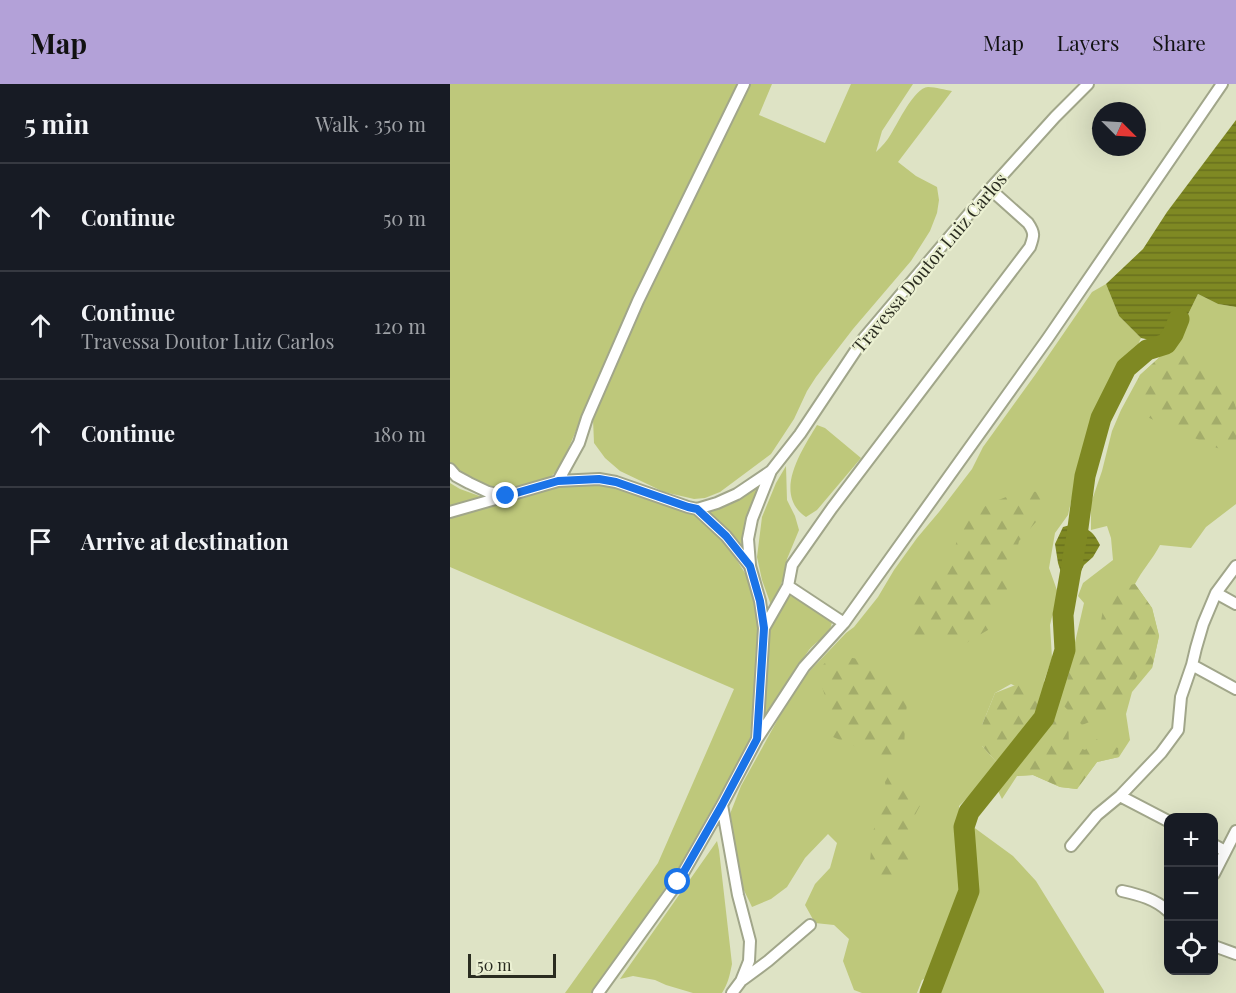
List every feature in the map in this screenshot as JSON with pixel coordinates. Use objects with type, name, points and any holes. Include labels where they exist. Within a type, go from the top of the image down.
[{"type":"street","points":[[558,481],[579,443],[587,418],[638,301],[744,84]]},
{"type":"street","name":"Travessa Doutor Luiz Carlos","points":[[771,471],[786,454],[864,338],[990,189],[1088,84]]},
{"type":"street","points":[[598,993],[678,882],[757,739],[804,667],[844,623],[1048,338],[1222,84]]},
{"type":"street","points":[[764,628],[788,586],[792,565],[805,546],[1030,247],[1034,237],[1028,223],[990,189]]},
{"type":"street","points":[[450,469],[456,476],[469,483],[488,492],[506,496]]},
{"type":"street","points":[[757,739],[764,628],[760,601],[750,566],[748,539],[752,519],[771,471]]},
{"type":"street","points":[[450,512],[558,481],[599,479],[616,482],[697,509],[736,494],[771,471]]},
{"type":"street","points":[[697,509],[726,536],[750,566]]},
{"type":"street","points":[[1071,846],[1096,815],[1120,796],[1161,753],[1178,730],[1181,697],[1203,624],[1216,593],[1236,566]]},
{"type":"street","points":[[788,586],[844,623]]},
{"type":"street","points":[[1216,593],[1236,604]]},
{"type":"street","points":[[1192,665],[1236,689]]},
{"type":"street","points":[[1120,796],[1164,819]]},
{"type":"street","points":[[722,805],[738,895],[750,941],[749,961],[741,981],[732,993]]},
{"type":"street","points":[[1217,867],[1236,831]]},
{"type":"street","points":[[1218,847],[1225,851]]},
{"type":"street","points":[[1122,891],[1143,896],[1164,907]]},
{"type":"street","points":[[741,981],[768,962],[810,926]]},
{"type":"street","points":[[1218,947],[1236,954]]},
{"type":"green space","points":[[450,84],[740,84],[584,412],[560,468],[546,481],[527,486],[493,490],[469,480],[450,464]]},
{"type":"green space","points":[[747,84],[772,84],[759,115],[825,143],[851,84],[913,84],[882,131],[876,152],[889,137],[917,93],[928,87],[952,91],[898,162],[916,176],[937,187],[939,200],[930,231],[911,261],[816,377],[794,419],[771,454],[720,492],[705,498],[694,499],[664,492],[620,471],[605,458],[594,443],[593,419],[643,302],[695,198]]},
{"type":"green space","points":[[1106,284],[1119,316],[1141,338],[1135,351],[1112,374],[1100,400],[1086,436],[1068,515],[1055,533],[1049,568],[1058,593],[1050,625],[1052,658],[1043,684],[1028,692],[1011,684],[995,693],[982,725],[982,746],[1000,766],[959,806],[966,887],[936,964],[928,977],[922,980],[917,993],[862,993],[854,990],[843,961],[849,939],[834,925],[815,923],[805,905],[815,884],[830,868],[837,843],[828,834],[805,858],[787,887],[771,899],[752,907],[738,878],[730,814],[741,786],[803,678],[854,627],[878,597],[917,538],[972,469],[983,447],[1092,292]]},
{"type":"green space","points":[[1198,294],[1218,304],[1236,307],[1236,504],[1206,527],[1191,548],[1160,545],[1135,584],[1152,608],[1159,636],[1152,668],[1132,692],[1126,714],[1130,740],[1119,757],[1097,762],[1077,789],[1060,787],[1033,775],[1017,776],[1002,799],[997,789],[1056,706],[1070,664],[1084,603],[1078,596],[1083,583],[1113,560],[1111,538],[1107,526],[1091,530],[1091,503],[1112,431],[1140,375],[1173,345]]},
{"type":"green space","points":[[1173,345],[1188,346],[1227,380],[1236,408],[1234,452],[1217,448],[1147,417],[1137,404],[1134,392],[1140,375]]},
{"type":"green space","points":[[817,425],[825,428],[861,458],[817,510],[806,517],[796,507],[791,496],[791,484],[798,459]]},
{"type":"green space","points":[[786,466],[787,500],[799,530],[787,559],[783,579],[771,605],[757,557],[762,517],[776,483]]},
{"type":"green space","points":[[450,483],[460,489],[485,498],[450,509]]},
{"type":"green space","points":[[566,483],[609,483],[710,522],[719,532],[750,581],[759,632],[750,738],[741,758],[675,874],[593,993],[565,993],[658,863],[734,689],[450,567],[450,515]]},
{"type":"green space","points":[[758,487],[745,523],[744,547],[720,522],[702,511]]},
{"type":"green space","points":[[1021,491],[1040,492],[1048,497],[1044,513],[1019,541],[1000,611],[988,630],[969,641],[957,653],[946,636],[937,635],[925,646],[910,644],[907,627],[917,587],[954,550],[965,516]]},
{"type":"green space","points":[[1135,584],[1152,608],[1159,636],[1152,668],[1143,666],[1124,700],[1112,713],[1082,725],[1063,705],[1070,664],[1089,650],[1100,626],[1107,589]]},
{"type":"green space","points":[[787,595],[832,621],[826,634],[802,659],[761,728],[765,704],[769,632]]},
{"type":"green space","points":[[833,655],[859,659],[908,694],[904,755],[882,763],[875,755],[833,737],[834,724],[817,671]]},
{"type":"green space","points":[[1026,681],[1051,682],[1040,715],[1000,766],[982,746],[982,725],[995,693]]},
{"type":"green space","points":[[1057,717],[1068,718],[1069,744],[1085,750],[1096,739],[1118,748],[1119,757],[1097,762],[1077,789],[1060,787],[1033,775],[1017,776],[1018,762],[1047,720]]},
{"type":"green space","points":[[889,775],[903,776],[911,790],[922,802],[915,815],[914,847],[907,871],[883,878],[870,861],[873,831],[887,799],[885,782]]},
{"type":"green space","points":[[972,826],[1013,856],[1036,881],[1104,993],[936,993],[975,889]]},
{"type":"green space","points":[[717,841],[732,964],[722,993],[693,993],[655,980],[633,976],[620,979]]},
{"type":"shaded area","points":[[1236,120],[1236,307],[1218,304],[1198,294],[1173,345],[1141,338],[1119,316],[1106,284],[1143,249],[1167,212]]},
{"type":"shaded area","points":[[1070,525],[1088,530],[1100,545],[1093,557],[1084,565],[1077,579],[1063,579],[1055,544],[1063,527]]},
{"type":"waterway","points":[[930,993],[969,891],[964,827],[969,812],[1044,718],[1065,650],[1063,615],[1085,476],[1101,418],[1126,368],[1147,350],[1166,344],[1179,319]]},
{"type":"route","points":[[506,496],[558,481],[599,479],[616,482],[697,509],[726,536],[750,566],[760,601],[764,628],[757,739],[678,882]]}]
